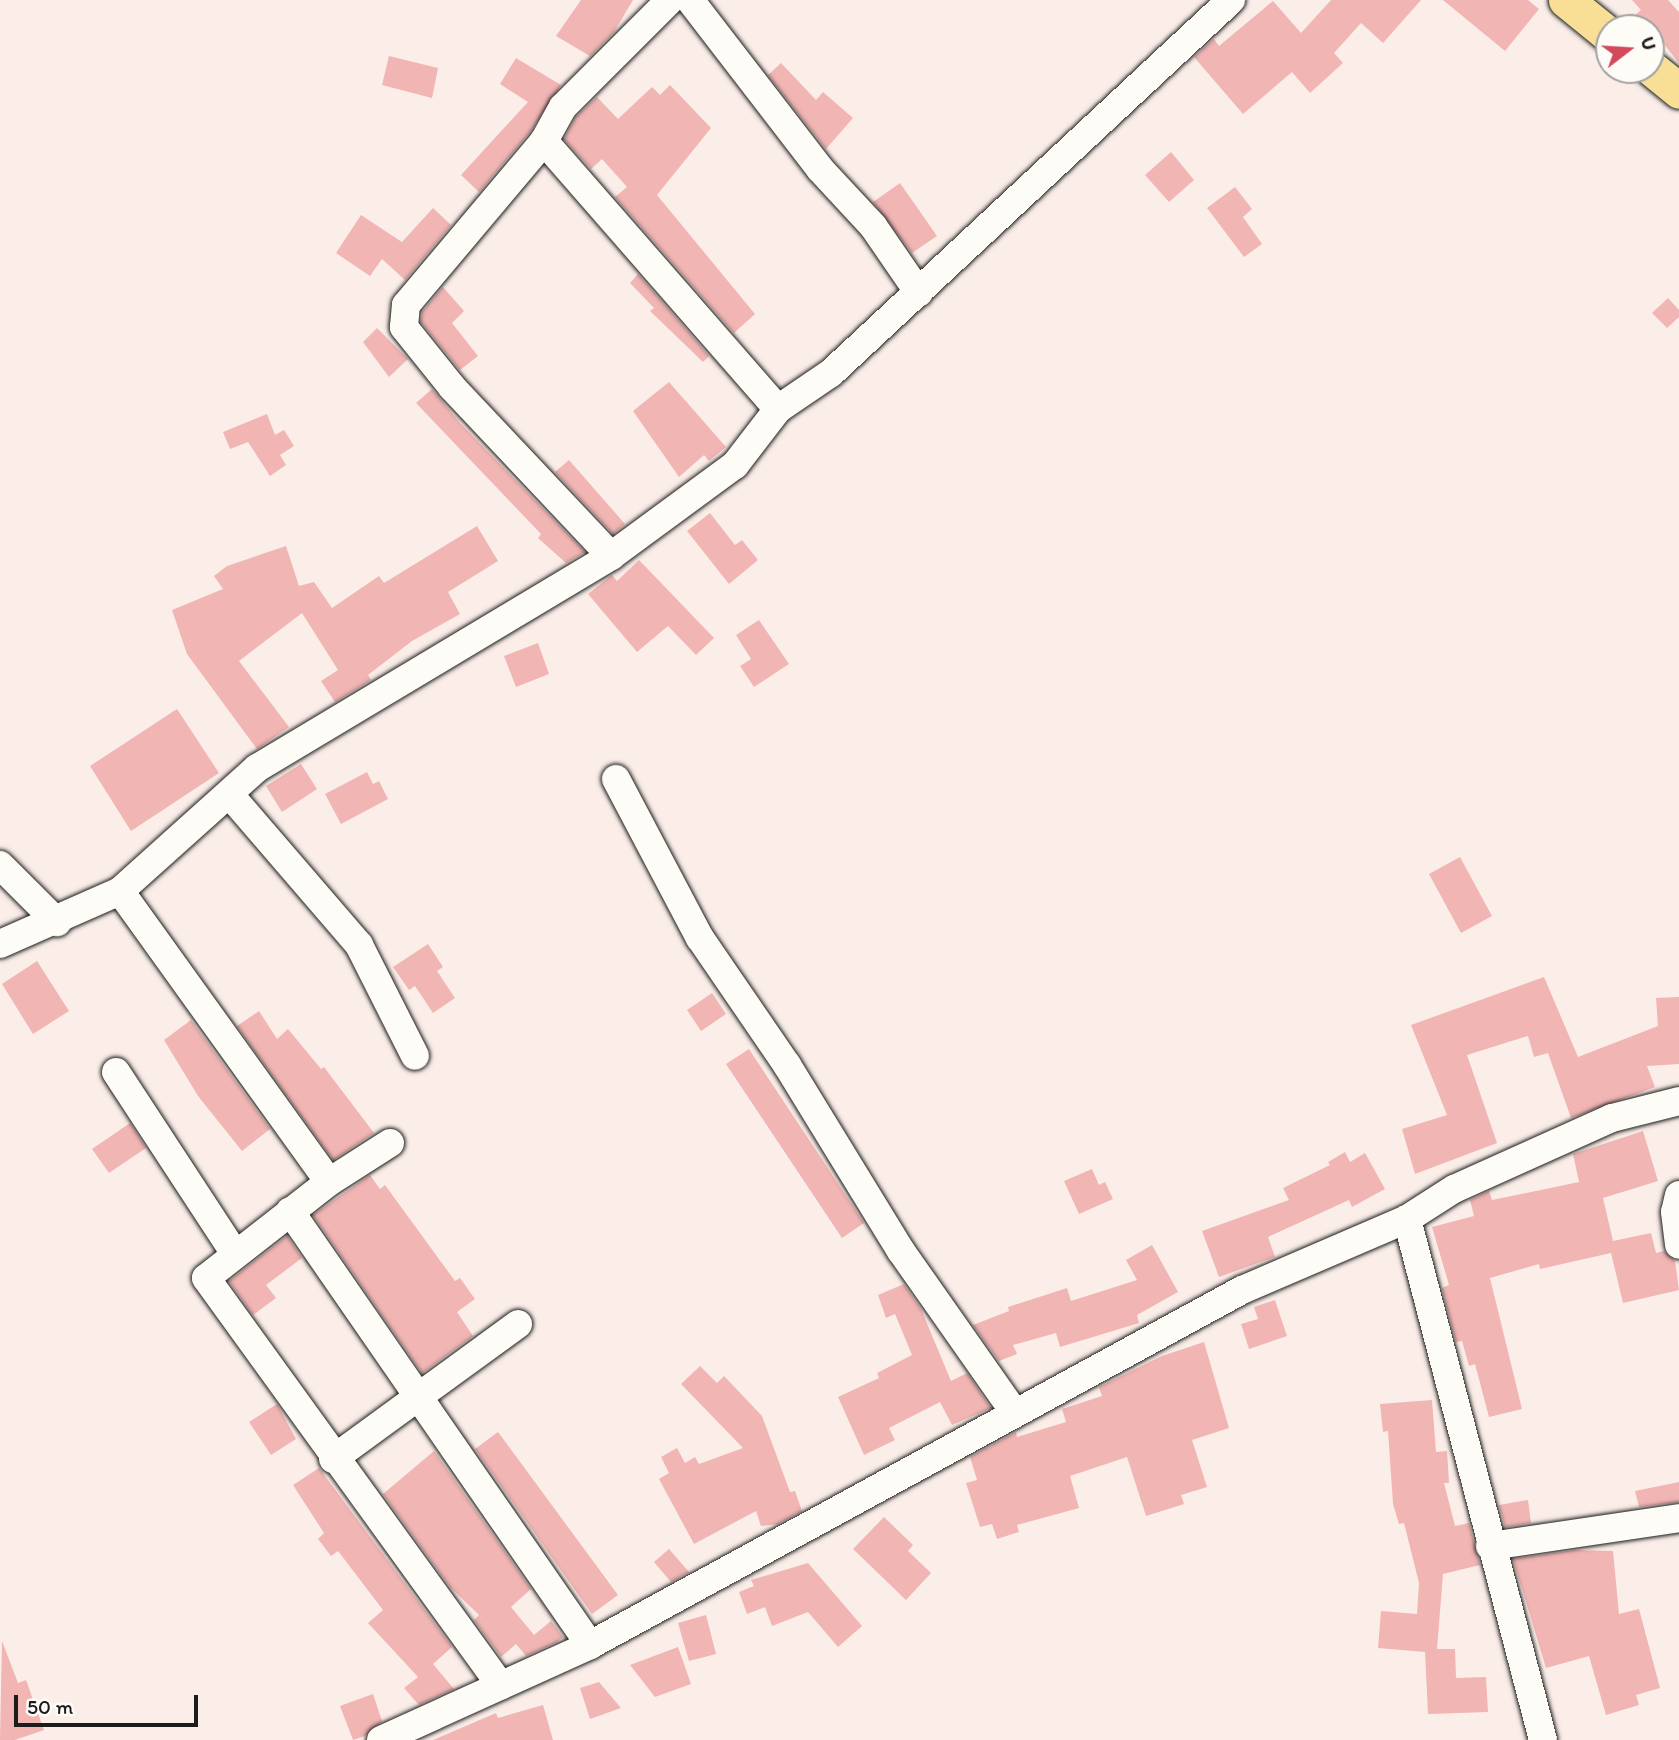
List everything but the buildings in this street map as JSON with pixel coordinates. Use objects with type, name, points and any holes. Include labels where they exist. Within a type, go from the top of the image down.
[{"type":"main road","points":[[1566,0],[1595,24]]},
{"type":"main road","points":[[1665,80],[1679,91]]},
{"type":"street","points":[[611,556],[452,387],[404,327],[406,305],[544,141],[563,107],[670,0]]},
{"type":"street","points":[[690,0],[820,169],[873,226],[919,293]]},
{"type":"street","points":[[0,944],[57,922],[120,891],[257,768],[611,556],[735,465],[778,409],[831,373],[1231,0]]},
{"type":"street","points":[[544,141],[778,409]]},
{"type":"street","points":[[616,779],[700,938],[787,1065],[901,1251],[1015,1413]]},
{"type":"street","points":[[230,795],[359,944],[415,1056]]},
{"type":"street","points":[[0,865],[57,922]]},
{"type":"street","points":[[120,891],[328,1182]]},
{"type":"street","points":[[116,1072],[234,1252]]},
{"type":"street","points":[[381,1740],[590,1645],[1242,1290],[1407,1219],[1454,1189],[1612,1118],[1679,1101]]},
{"type":"street","points":[[390,1143],[328,1182],[234,1252],[206,1278],[333,1459],[501,1686]]},
{"type":"street","points":[[1679,1195],[1675,1212],[1679,1245]]},
{"type":"street","points":[[290,1211],[590,1645]]},
{"type":"street","points":[[1407,1219],[1490,1546],[1543,1740]]},
{"type":"street","points":[[333,1459],[419,1399],[518,1324]]},
{"type":"street","points":[[1490,1546],[1679,1518]]}]
